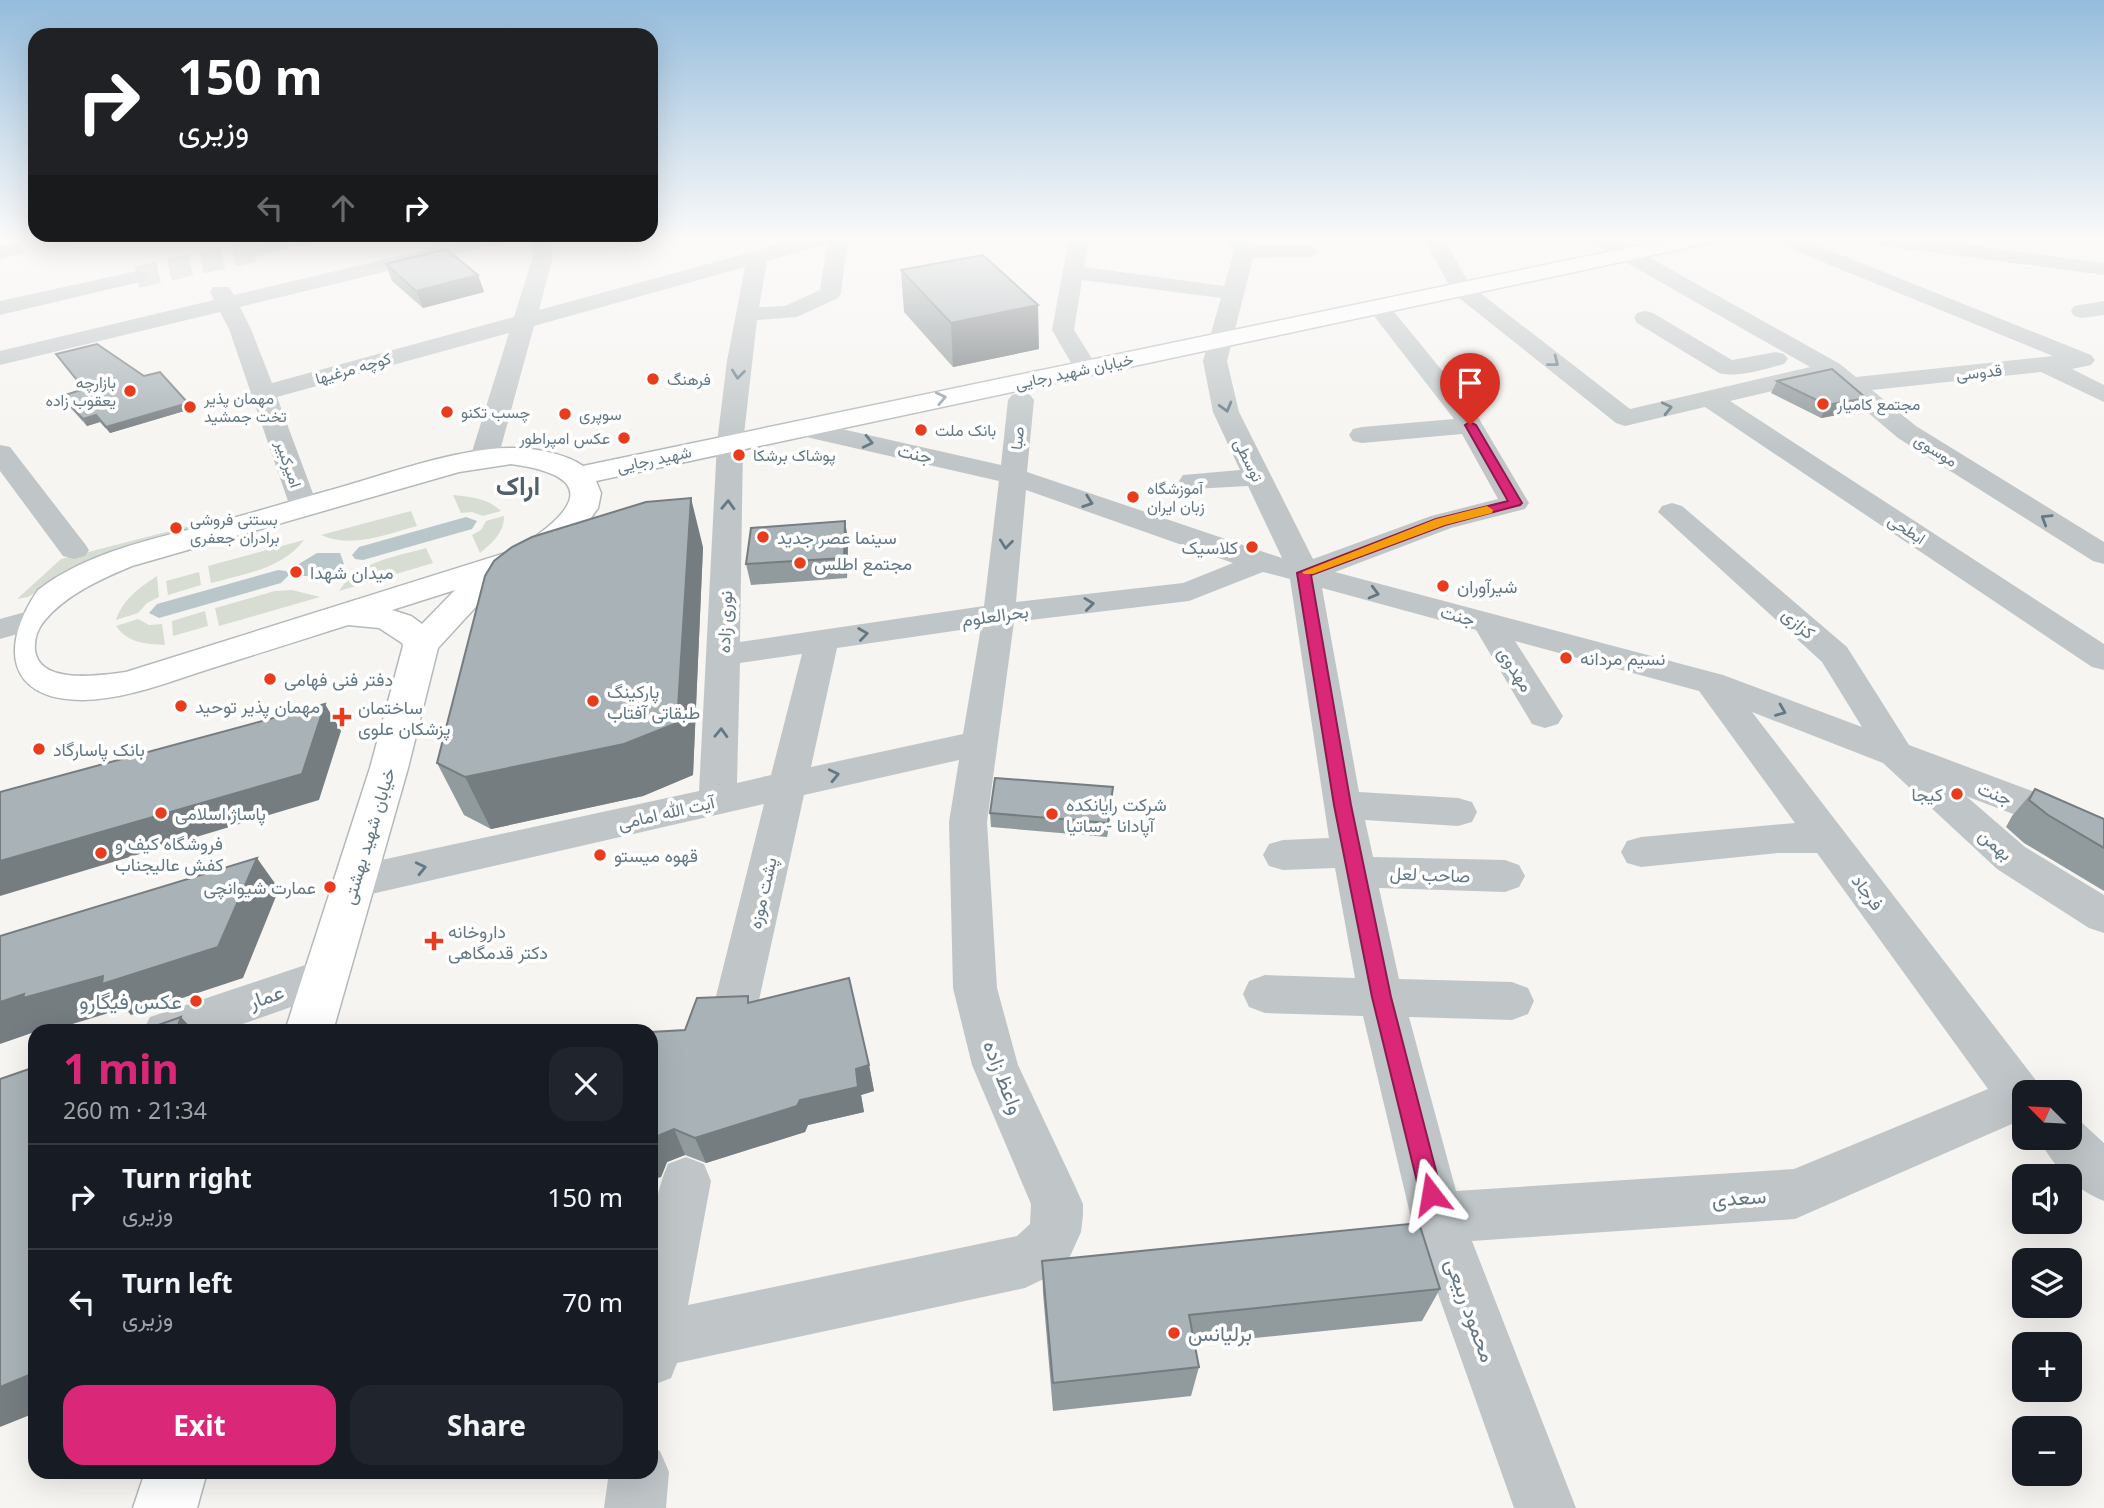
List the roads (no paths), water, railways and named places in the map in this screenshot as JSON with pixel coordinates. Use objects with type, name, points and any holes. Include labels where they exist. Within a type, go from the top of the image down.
[{"type":"main road","name":"خیابان شهید رجایی","points":[[730,443],[1371,308]]},
{"type":"main road","name":"شهید رجایی","points":[[578,476],[730,443]]},
{"type":"main road","points":[[534,457],[569,468],[578,476],[585,487],[587,499],[582,513],[551,543],[526,556],[129,683],[100,687],[56,685],[38,679],[24,668],[16,654],[18,639],[13,626],[53,595],[107,564],[484,458],[534,457]]},
{"type":"main road","points":[[343,615],[373,616],[394,621],[412,630],[421,645],[497,566]]},
{"type":"main road","name":"خیابان شهید بهشتی","points":[[311,1024],[389,768],[421,645]]},
{"type":"main road","points":[[165,1508],[174,1479]]},
{"type":"street","points":[[0,358],[186,308]]},
{"type":"street","name":"امیرکبیر","points":[[229,308],[265,393],[304,507]]},
{"type":"street","points":[[484,458],[528,308]]},
{"type":"street","name":"کوچه مرغیها","points":[[265,393],[573,308]]},
{"type":"street","name":"نوری زاده","points":[[718,801],[730,443],[739,361],[750,308]]},
{"type":"street","points":[[749,314],[789,312],[797,308]]},
{"type":"street","points":[[1066,308],[1063,330],[1086,368]]},
{"type":"street","name":"توسطی","points":[[1228,308],[1215,361],[1226,412],[1257,477],[1282,568]]},
{"type":"street","points":[[1379,308],[1470,425]]},
{"type":"street","points":[[1486,308],[1625,418],[1831,369]]},
{"type":"street","name":"موسوی","points":[[1724,308],[1831,369],[1907,432],[2104,555]]},
{"type":"street","points":[[1955,308],[2094,359]]},
{"type":"street","points":[[1962,311],[1987,308]]},
{"type":"street","points":[[1645,318],[1728,368],[1803,354]]},
{"type":"street","name":"قدوسی","points":[[1853,386],[2094,359]]},
{"type":"street","points":[[2044,365],[2104,395]]},
{"type":"street","name":"ابطحی","points":[[1710,399],[2104,659]]},
{"type":"street","name":"صبا","points":[[1012,476],[1021,400]]},
{"type":"street","points":[[1362,435],[1470,425]]},
{"type":"street","name":"بحرالعلوم","points":[[723,655],[999,614],[1189,592],[1515,503],[1470,425]]},
{"type":"street","name":"جنت","points":[[802,428],[1012,476],[1282,568],[1712,683],[1898,757],[2104,834]]},
{"type":"street","points":[[0,453],[74,550]]},
{"type":"street","name":"واعظ زاده","points":[[658,1348],[1025,1261],[1046,1250],[1058,1227],[1057,1204],[995,1065],[975,988],[968,822],[999,614],[1012,476]]},
{"type":"street","points":[[1193,481],[1257,477]]},
{"type":"street","name":"کزازی","points":[[1672,512],[1835,654],[1898,757]]},
{"type":"street","name":"محمود ربیعی","points":[[1282,568],[1342,805],[1381,997],[1437,1218],[1545,1508]]},
{"type":"street","name":"مهدوی","points":[[1488,623],[1545,716]]},
{"type":"street","name":"پشت موزه","points":[[737,1000],[822,640]]},
{"type":"street","name":"فرجاد","points":[[1712,683],[2012,1083]]},
{"type":"street","name":"آیت الله امامی","points":[[354,882],[978,743]]},
{"type":"street","name":"بهمن","points":[[1898,757],[2011,858],[2104,916]]},
{"type":"street","points":[[1342,805],[1458,812]]},
{"type":"street","points":[[1641,852],[1779,838],[1828,838]]},
{"type":"street","name":"صاحب لعل","points":[[1283,855],[1505,876]]},
{"type":"street","name":"عمار","points":[[186,1024],[326,976]]},
{"type":"street","points":[[1265,994],[1512,1001]]},
{"type":"street","name":"سعدی","points":[[1437,1218],[1795,1194],[2012,1103]]},
{"type":"street","points":[[2076,1150],[2104,1177]]},
{"type":"street","points":[[658,1319],[686,1181]]},
{"type":"street","points":[[635,1508],[638,1479]]},
{"type":"place","name":"فرهنگ","points":[[653,379]]},
{"type":"place","name":"بازارچه یعقوب زاده","points":[[130,391]]},
{"type":"place","name":"مجتمع کامیار","points":[[1823,404]]},
{"type":"place","name":"مهمان پذیر تخت جمشید","points":[[190,407]]},
{"type":"place","name":"چسب تکنو","points":[[447,412]]},
{"type":"place","name":"سوپری","points":[[565,414]]},
{"type":"place","name":"بانک ملت","points":[[921,430]]},
{"type":"place","name":"عکس امپراطور","points":[[624,438]]},
{"type":"place","name":"پوشاک برشکا","points":[[739,455]]},
{"type":"place","name":"آموزشگاه زبان ایران","points":[[1133,497]]},
{"type":"place","name":"بستنی فروشی برادران جعفری","points":[[176,528]]},
{"type":"place","name":"سینما عصر جدید","points":[[763,537]]},
{"type":"place","name":"کلاسیک","points":[[1252,547]]},
{"type":"place","name":"مجتمع اطلس","points":[[800,563]]},
{"type":"place","name":"میدان شهدا","points":[[296,572]]},
{"type":"place","name":"شیرآوران","points":[[1443,586]]},
{"type":"place","name":"نسیم مردانه","points":[[1566,658]]},
{"type":"place","name":"دفتر فنی فهامی","points":[[270,679]]},
{"type":"place","name":"پارکینگ طبقاتی آفتاب","points":[[593,701]]},
{"type":"place","name":"مهمان پذیر توحید","points":[[181,706]]},
{"type":"place","name":"ساختمان پزشکان علوی","points":[[342,717]]},
{"type":"place","name":"بانک پاسارگاد","points":[[39,749]]},
{"type":"place","name":"کیجا","points":[[1957,794]]},
{"type":"place","name":"پاساژ اسلامی","points":[[161,813]]},
{"type":"place","name":"شرکت رایانکده آپادانا - ساتیا","points":[[1052,814]]},
{"type":"place","name":"فروشگاه کیف و کفش عالیجناب","points":[[101,853]]},
{"type":"place","name":"قهوه میستو","points":[[600,855]]},
{"type":"place","name":"عمارت شیوانچی","points":[[330,887]]},
{"type":"place","name":"داروخانه دکتر قدمگاهی","points":[[434,941]]},
{"type":"place","name":"عکس فیگارو","points":[[196,1001]]},
{"type":"place","name":"برلیانس","points":[[1174,1333]]},
{"type":"district","name":"اراک","points":[[518,485]]}]
